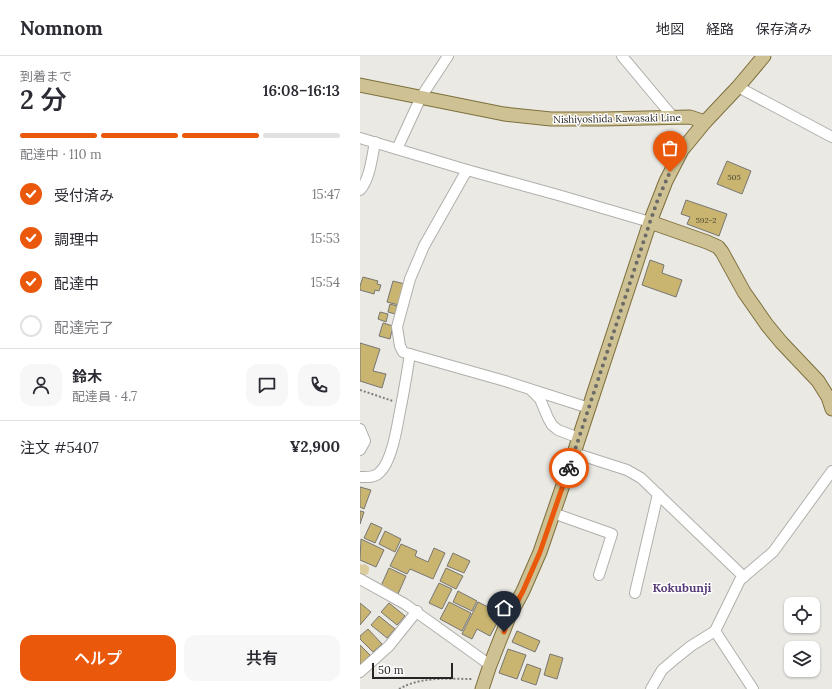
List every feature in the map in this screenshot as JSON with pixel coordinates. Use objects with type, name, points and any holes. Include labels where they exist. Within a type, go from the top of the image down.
[{"type":"main road","points":[[483,684],[509,617],[523,591],[537,558],[574,453],[650,222],[666,180],[682,150],[705,122],[738,88],[764,56]]},
{"type":"main road","name":"Nishiyoshida Kawasaki Line","points":[[360,85],[504,114],[552,119],[690,116],[705,122]]},
{"type":"main road","points":[[650,222],[707,242],[722,252],[740,286],[759,314],[781,342],[818,381],[828,397],[832,409]]},
{"type":"street","points":[[397,149],[421,97],[448,56]]},
{"type":"street","points":[[622,56],[673,117]]},
{"type":"street","points":[[738,88],[832,137]]},
{"type":"street","points":[[360,138],[650,222]]},
{"type":"street","points":[[360,190],[368,176],[375,142]]},
{"type":"street","points":[[467,170],[424,246],[410,279],[397,327],[401,349],[403,352],[505,381],[589,408]]},
{"type":"street","points":[[360,477],[373,477],[384,468],[394,443],[410,354]]},
{"type":"street","points":[[530,389],[540,400],[552,425],[558,430],[579,438]]},
{"type":"street","points":[[360,429],[365,441],[360,450]]},
{"type":"street","points":[[574,453],[627,470],[642,478],[744,577]]},
{"type":"street","points":[[651,689],[662,670],[691,646],[715,631],[740,580],[773,552],[832,471]]},
{"type":"street","points":[[635,593],[658,494]]},
{"type":"street","points":[[553,513],[612,534],[599,575]]},
{"type":"street","points":[[360,579],[402,601],[490,665]]},
{"type":"street","points":[[360,672],[389,646],[416,611]]},
{"type":"street","points":[[715,631],[753,689]]},
{"type":"path","points":[[360,390],[401,404]]},
{"type":"path","points":[[399,689],[416,681],[427,679],[483,684]]},
{"type":"shaded area","points":[[360,563],[361,565],[365,564],[369,567],[369,571],[366,575],[360,575]]},
{"type":"building","points":[[727,161],[751,171],[742,194],[717,184]]},
{"type":"building","points":[[686,200],[727,214],[719,236],[687,224],[690,217],[681,214]]},
{"type":"building","points":[[650,260],[664,265],[662,273],[682,280],[676,297],[642,285]]},
{"type":"building","points":[[363,277],[378,281],[377,284],[381,285],[379,291],[375,290],[374,294],[360,290]]},
{"type":"building","points":[[393,281],[405,284],[399,305],[387,302]]},
{"type":"building","points":[[390,304],[397,306],[395,314],[388,312]]},
{"type":"building","points":[[380,312],[388,314],[386,322],[378,319]]},
{"type":"building","points":[[383,323],[393,326],[390,339],[379,336]]},
{"type":"building","points":[[360,343],[380,349],[373,371],[386,374],[382,388],[360,381]]},
{"type":"building","points":[[360,487],[371,490],[364,509],[360,507]]},
{"type":"building","points":[[360,511],[364,512],[360,524]]},
{"type":"building","points":[[371,523],[382,528],[375,543],[364,538]]},
{"type":"building","points":[[385,531],[401,539],[395,552],[379,544]]},
{"type":"building","points":[[361,539],[384,550],[376,567],[360,560]]},
{"type":"building","points":[[401,544],[417,551],[415,556],[428,562],[434,548],[445,553],[433,579],[410,569],[407,574],[390,566]]},
{"type":"building","points":[[453,553],[470,561],[464,573],[447,566]]},
{"type":"building","points":[[389,568],[406,576],[398,594],[381,586]]},
{"type":"building","points":[[446,568],[463,576],[456,589],[440,581]]},
{"type":"building","points":[[439,583],[452,589],[442,609],[429,603]]},
{"type":"building","points":[[458,591],[477,601],[472,611],[453,602]]},
{"type":"building","points":[[449,602],[471,613],[462,631],[440,619]]},
{"type":"building","points":[[478,602],[502,614],[490,636],[477,629],[472,639],[462,634]]},
{"type":"building","points":[[360,603],[371,612],[360,625]]},
{"type":"building","points":[[389,603],[405,616],[397,625],[381,612]]},
{"type":"building","points":[[379,616],[395,629],[387,638],[371,625]]},
{"type":"building","points":[[368,629],[382,644],[373,652],[360,639],[360,636]]},
{"type":"building","points":[[517,631],[540,641],[535,652],[512,642]]},
{"type":"building","points":[[360,645],[370,655],[361,664],[360,663]]},
{"type":"building","points":[[508,649],[526,655],[517,679],[499,673]]},
{"type":"building","points":[[550,654],[563,658],[557,679],[544,675]]},
{"type":"building","points":[[527,664],[541,669],[536,685],[521,680]]},
{"type":"way so far","points":[[569,468],[650,222],[670,172]]},
{"type":"district","name":"Kokubunji","points":[[682,588]]},
{"type":"route","points":[[504,632],[509,617],[523,591],[540,552],[569,468]]}]
